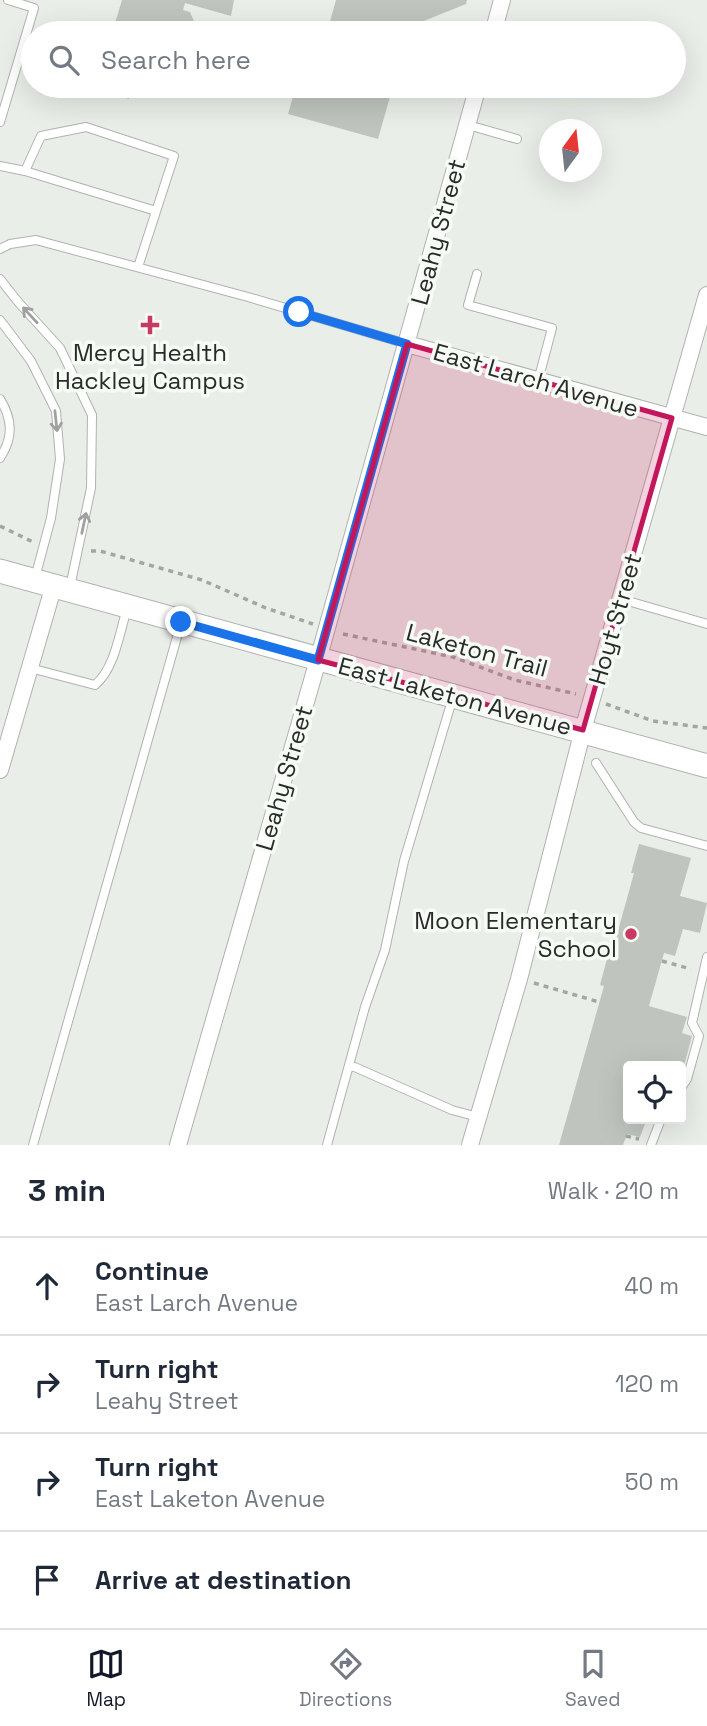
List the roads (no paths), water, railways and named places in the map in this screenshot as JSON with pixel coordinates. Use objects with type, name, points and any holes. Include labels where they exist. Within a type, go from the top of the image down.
[{"type":"main road","name":"East Laketon Avenue","points":[[0,571],[707,765]]},
{"type":"street","points":[[496,21],[502,0]]},
{"type":"street","name":"Leahy Street","points":[[178,1145],[318,660],[475,98]]},
{"type":"street","name":"Hoyt Street","points":[[470,1145],[519,979],[583,730],[707,295]]},
{"type":"street","name":"East Larch Avenue","points":[[407,344],[707,428]]},
{"type":"street","points":[[0,770],[53,585]]},
{"type":"lane","points":[[8,0],[34,8],[30,21]]},
{"type":"lane","points":[[0,122],[21,52]]},
{"type":"lane","points":[[468,125],[517,139]]},
{"type":"lane","points":[[25,171],[41,136],[86,127],[174,156],[138,267]]},
{"type":"lane","points":[[0,166],[25,171],[156,211]]},
{"type":"lane","name":"East Larch Avenue","points":[[0,249],[10,244],[36,240],[407,344]]},
{"type":"lane","points":[[477,274],[468,305],[552,328],[538,381]]},
{"type":"lane","points":[[0,279],[60,348],[92,415],[91,488],[78,551],[53,585]]},
{"type":"lane","points":[[0,320],[31,361],[56,411],[60,459],[51,519],[43,548],[53,585]]},
{"type":"lane","points":[[0,399],[5,407],[11,431],[0,458]]},
{"type":"lane","points":[[621,599],[707,624]]},
{"type":"lane","points":[[30,668],[95,685],[103,678],[109,666],[127,606]]},
{"type":"lane","points":[[33,1145],[181,622]]},
{"type":"lane","points":[[327,1145],[365,1007],[385,950],[404,861],[453,696]]},
{"type":"lane","points":[[596,763],[634,822],[641,828],[707,846]]},
{"type":"lane","points":[[686,1080],[699,1036],[692,1023],[707,957]]},
{"type":"lane","points":[[350,1065],[452,1110],[478,1117]]},
{"type":"lane","points":[[651,1145],[659,1124]]},
{"type":"place","name":"Mercy Health Hackley Campus","points":[[150,325]]},
{"type":"place","name":"Moon Elementary School","points":[[631,934]]}]
